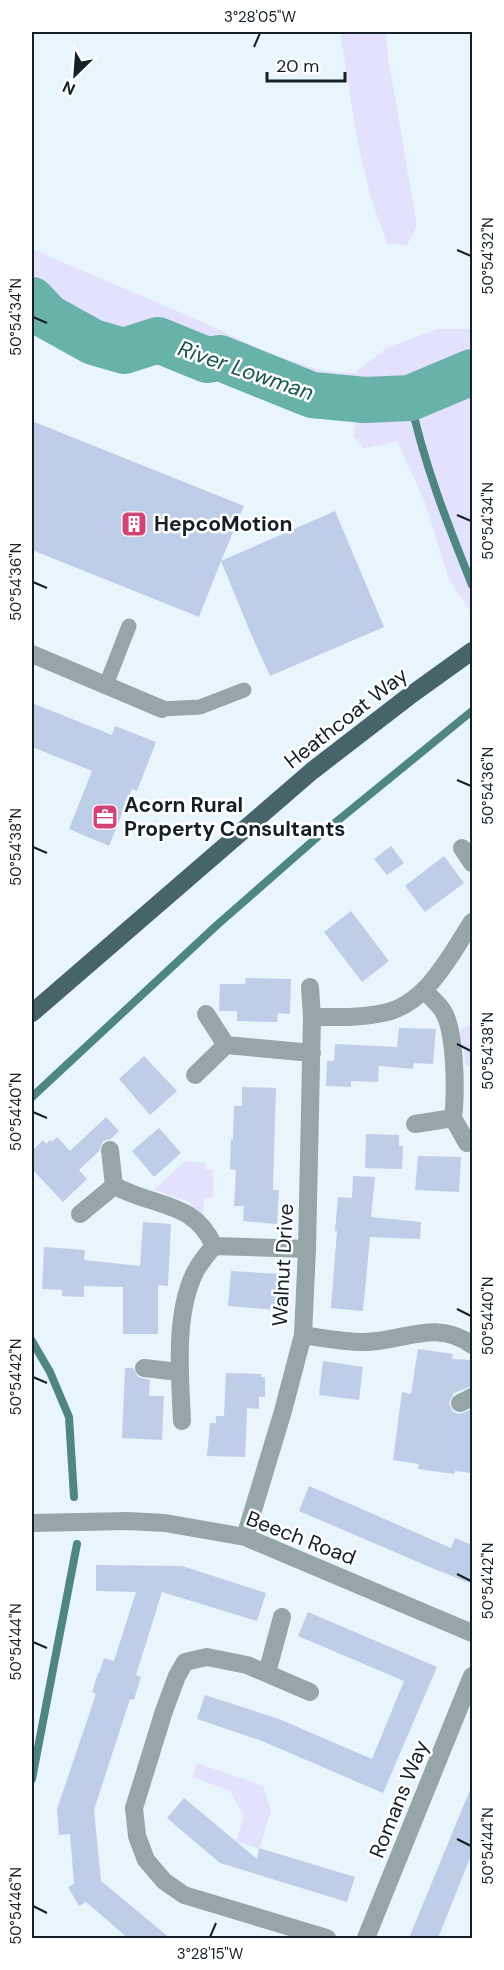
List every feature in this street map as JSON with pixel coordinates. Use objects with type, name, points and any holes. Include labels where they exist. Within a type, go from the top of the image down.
[{"type":"main road","name":"Heathcoat Way","points":[[32,1013],[312,771],[472,651]]},
{"type":"street","points":[[32,654],[162,709]]},
{"type":"street","points":[[312,1017],[350,1017],[383,1013],[400,1008],[424,990],[472,922]]},
{"type":"street","name":"Walnut Drive","points":[[244,1537],[283,1411],[303,1335],[312,1053],[310,987]]},
{"type":"street","points":[[424,990],[444,1012],[450,1031],[456,1098],[453,1118],[466,1143]]},
{"type":"street","points":[[206,1014],[226,1045]]},
{"type":"street","points":[[195,1075],[226,1045],[312,1053]]},
{"type":"street","points":[[415,1124],[453,1118]]},
{"type":"street","points":[[110,1150],[114,1186]]},
{"type":"street","points":[[114,1186],[183,1211],[208,1232],[214,1246]]},
{"type":"street","points":[[80,1214],[114,1186]]},
{"type":"street","points":[[214,1246],[307,1249]]},
{"type":"street","points":[[182,1421],[179,1372],[180,1332],[194,1274],[214,1246]]},
{"type":"street","points":[[303,1335],[365,1342],[432,1331],[449,1333],[472,1345]]},
{"type":"street","points":[[144,1368],[179,1372]]},
{"type":"street","name":"Beech Road","points":[[32,1523],[128,1521],[165,1523],[244,1537],[472,1633]]},
{"type":"street","points":[[267,1672],[282,1617]]},
{"type":"street","points":[[310,1692],[247,1665],[207,1657],[185,1662],[167,1702],[134,1808],[137,1836],[146,1860],[164,1881],[184,1895],[327,1938]]},
{"type":"street","name":"Romans Way","points":[[366,1938],[472,1676]]},
{"type":"lane","points":[[106,685],[129,626]]},
{"type":"lane","points":[[162,709],[200,707],[244,690]]},
{"type":"shaded area","points":[[340,32],[386,32],[388,57],[417,226],[407,245],[387,244],[370,195],[357,139]]},
{"type":"shaded area","points":[[32,249],[274,355],[323,371],[354,373],[388,347],[438,329],[472,329],[472,609],[470,611],[449,579],[424,500],[397,441],[364,449],[353,436],[358,415],[355,391],[326,390],[297,380],[235,352],[211,350],[144,330],[119,337],[66,317],[32,289]]},
{"type":"shaded area","points":[[472,1023],[472,1067],[466,1066],[460,1030]]},
{"type":"shaded area","points":[[185,1161],[205,1163],[205,1170],[213,1169],[213,1198],[204,1198],[203,1215],[189,1202],[154,1190]]},
{"type":"shaded area","points":[[197,1763],[263,1786],[271,1811],[259,1849],[236,1841],[244,1816],[230,1791],[193,1777]]},
{"type":"building","name":"HepcoMotion","points":[[32,421],[244,506],[199,617],[32,550]]},
{"type":"building","name":"HepcoMotion","points":[[335,511],[384,627],[270,676],[221,561]]},
{"type":"building","points":[[32,703],[112,735],[115,726],[156,742],[137,791],[132,789],[109,846],[69,829],[92,771],[32,747]]},
{"type":"building","points":[[391,846],[404,863],[387,875],[374,859]]},
{"type":"building","points":[[444,856],[464,883],[425,912],[405,886]]},
{"type":"building","points":[[351,911],[389,961],[362,982],[324,932]]},
{"type":"building","points":[[246,978],[291,979],[290,1014],[278,1013],[277,1022],[237,1021],[237,1011],[219,1011],[220,984],[245,984]]},
{"type":"building","points":[[399,1028],[436,1029],[433,1064],[414,1063],[413,1069],[379,1066],[378,1082],[351,1081],[351,1087],[326,1086],[327,1061],[334,1061],[335,1044],[397,1047]]},
{"type":"building","points":[[144,1056],[177,1091],[150,1115],[119,1079]]},
{"type":"building","points":[[242,1087],[276,1088],[273,1190],[279,1190],[277,1224],[243,1221],[244,1206],[234,1206],[236,1170],[230,1169],[231,1139],[233,1140],[234,1106],[242,1106]]},
{"type":"building","points":[[106,1117],[119,1131],[111,1139],[103,1141],[99,1151],[79,1170],[87,1179],[63,1202],[32,1169],[32,1151],[43,1140],[46,1144],[57,1137],[70,1151]]},
{"type":"building","points":[[159,1128],[181,1153],[154,1177],[132,1151]]},
{"type":"building","points":[[366,1134],[399,1135],[399,1146],[403,1146],[402,1169],[365,1168]]},
{"type":"building","points":[[418,1156],[461,1157],[459,1192],[415,1190]]},
{"type":"building","points":[[353,1176],[375,1177],[371,1217],[421,1222],[420,1239],[370,1237],[363,1311],[331,1308],[338,1197],[352,1198]]},
{"type":"building","points":[[143,1222],[171,1224],[168,1286],[158,1285],[158,1334],[123,1334],[123,1287],[84,1286],[84,1297],[62,1296],[62,1290],[42,1289],[44,1247],[85,1250],[84,1260],[140,1266]]},
{"type":"building","points":[[231,1271],[279,1274],[277,1310],[228,1306]]},
{"type":"building","points":[[418,1349],[453,1354],[452,1359],[472,1360],[472,1386],[454,1393],[449,1403],[453,1412],[459,1414],[472,1409],[472,1473],[455,1471],[454,1474],[418,1469],[419,1464],[393,1460],[402,1392],[411,1394]]},
{"type":"building","points":[[323,1361],[363,1367],[359,1400],[319,1395]]},
{"type":"building","points":[[125,1368],[133,1368],[138,1377],[150,1380],[149,1396],[164,1396],[162,1440],[122,1438]]},
{"type":"building","points":[[226,1373],[261,1374],[261,1377],[265,1377],[265,1397],[259,1397],[259,1409],[247,1408],[245,1457],[207,1456],[210,1423],[216,1423],[216,1416],[224,1416]]},
{"type":"building","points":[[309,1486],[451,1548],[455,1538],[472,1545],[472,1584],[299,1511]]},
{"type":"building","points":[[96,1565],[182,1566],[266,1593],[257,1621],[162,1592],[136,1675],[141,1677],[134,1700],[130,1699],[94,1810],[101,1881],[170,1938],[128,1938],[86,1902],[79,1906],[68,1887],[74,1884],[70,1834],[59,1835],[57,1809],[96,1694],[92,1692],[98,1673],[104,1658],[114,1661],[136,1592],[96,1591]]},
{"type":"building","points":[[308,1612],[437,1667],[383,1793],[262,1741],[197,1719],[205,1695],[279,1719],[372,1759],[404,1681],[298,1636]]},
{"type":"building","points":[[472,1785],[472,1853],[438,1938],[409,1938]]},
{"type":"building","points":[[184,1798],[257,1859],[259,1848],[355,1877],[347,1902],[220,1863],[167,1818]]},
{"type":"waterway","name":"River Lowman","points":[[32,300],[48,317],[93,342],[124,351],[158,340],[207,360],[220,358],[312,395],[365,400],[410,398],[472,372]]},
{"type":"waterway","points":[[410,398],[429,469],[472,585]]},
{"type":"waterway","points":[[32,1097],[217,925],[314,840],[472,711]]},
{"type":"waterway","points":[[32,1341],[50,1372],[69,1417],[74,1497]]},
{"type":"waterway","points":[[32,1779],[77,1544]]},
{"type":"place","name":"HepcoMotion","points":[[134,524]]},
{"type":"place","name":"Acorn Rural Property Consultants","points":[[105,817]]}]
